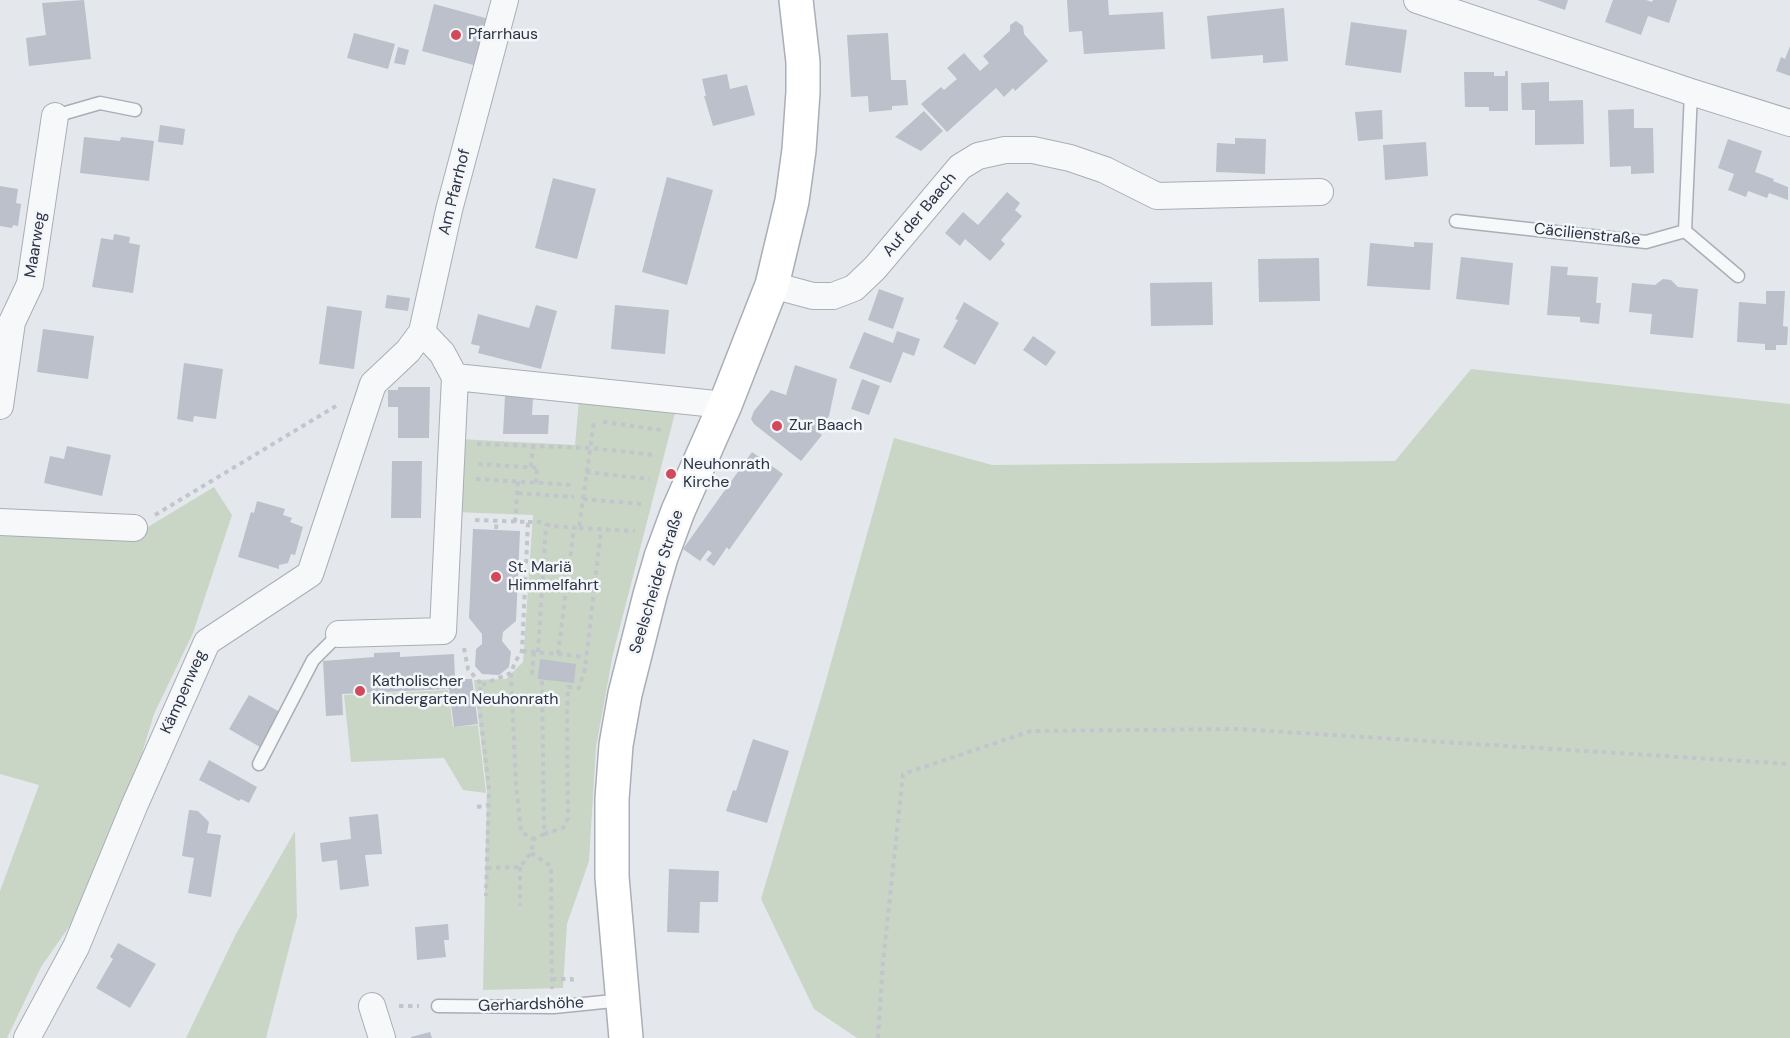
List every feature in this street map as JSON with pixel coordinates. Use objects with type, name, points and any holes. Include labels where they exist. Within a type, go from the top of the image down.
[{"type":"street","name":"Am Pfarrhof","points":[[422,332],[449,210],[505,0]]},
{"type":"street","name":"Seelscheider Straße","points":[[626,1038],[612,877],[612,799],[616,746],[625,694],[661,557],[678,511],[725,405],[772,285],[792,201],[799,150],[803,62],[796,0]]},
{"type":"street","points":[[1417,0],[1790,123]]},
{"type":"street","name":"Maarweg","points":[[0,406],[12,322],[30,284],[55,116]]},
{"type":"street","name":"Auf der Baach","points":[[772,285],[813,296],[833,296],[854,288],[875,268],[960,167],[978,156],[1005,150],[1034,150],[1070,158],[1105,170],[1157,196],[1320,192]]},
{"type":"street","points":[[339,634],[443,631],[455,377],[442,352],[422,332]]},
{"type":"street","name":"Kämpenweg","points":[[27,1038],[76,947],[135,804],[207,642],[310,574],[373,384],[408,351],[422,332]]},
{"type":"street","points":[[455,377],[725,405]]},
{"type":"street","points":[[0,522],[134,528]]},
{"type":"street","points":[[372,1006],[382,1038]]},
{"type":"lane","points":[[1692,92],[1685,231],[1738,276]]},
{"type":"lane","points":[[55,116],[100,103],[135,110]]},
{"type":"lane","name":"Cäcilienstraße","points":[[1456,221],[1646,242],[1685,231]]},
{"type":"lane","points":[[259,764],[313,660],[339,634]]},
{"type":"lane","name":"Gerhardshöhe","points":[[438,1006],[554,1007],[623,1000]]},
{"type":"path","points":[[134,528],[373,384]]},
{"type":"path","points":[[558,654],[594,421],[662,430]]},
{"type":"path","points":[[476,444],[590,448],[656,454]]},
{"type":"path","points":[[531,467],[533,446]]},
{"type":"path","points":[[474,464],[539,468],[536,483]]},
{"type":"path","points":[[586,472],[650,479]]},
{"type":"path","points":[[473,478],[574,485]]},
{"type":"path","points":[[515,522],[518,482]]},
{"type":"path","points":[[518,493],[574,497]]},
{"type":"path","points":[[583,499],[641,504]]},
{"type":"path","points":[[496,529],[497,521],[540,522],[577,528],[635,531]]},
{"type":"path","points":[[528,522],[522,651],[511,674],[520,832],[534,839]]},
{"type":"path","points":[[539,673],[532,673],[536,652],[546,524]]},
{"type":"path","points":[[534,839],[563,828],[568,818],[568,687],[579,688],[585,669],[601,530]]},
{"type":"path","points":[[443,631],[464,645],[468,669],[482,685]]},
{"type":"path","points":[[522,651],[585,657]]},
{"type":"path","points":[[486,896],[489,789],[478,695],[482,685],[511,674]]},
{"type":"path","points":[[542,680],[544,834]]},
{"type":"path","points":[[878,1038],[883,962],[903,774],[1031,731],[1238,729],[1790,764]]},
{"type":"path","points":[[477,807],[489,805]]},
{"type":"path","points":[[520,906],[520,867],[531,853],[534,839]]},
{"type":"path","points":[[531,853],[551,866],[554,1007]]},
{"type":"path","points":[[487,868],[520,867]]},
{"type":"path","points":[[372,1006],[438,1006]]},
{"type":"green space","points":[[1471,369],[1790,404],[1790,1038],[857,1038],[814,1009],[761,899],[823,691],[894,438],[992,465],[1395,461]]},
{"type":"green space","points":[[579,400],[675,413],[613,654],[596,747],[589,861],[567,924],[563,988],[483,990],[487,792],[474,680],[506,679],[523,662],[533,515],[455,512],[459,439],[575,445]]},
{"type":"green space","points":[[214,487],[232,515],[193,633],[154,714],[137,770],[80,911],[41,967],[7,1038],[0,1038],[0,891],[39,785],[0,774],[0,529],[133,536]]},
{"type":"green space","points":[[448,690],[453,727],[478,725],[486,793],[463,790],[444,758],[351,762],[344,695]]},
{"type":"green space","points":[[295,831],[297,917],[266,1038],[186,1038],[236,934]]},
{"type":"building","points":[[84,0],[91,59],[29,66],[26,38],[46,35],[42,3]]},
{"type":"building","points":[[1067,0],[1108,0],[1109,15],[1163,12],[1165,49],[1084,54],[1082,31],[1069,32]]},
{"type":"building","points":[[1537,0],[1568,0],[1565,10]]},
{"type":"building","points":[[1613,0],[1652,2],[1653,0],[1677,0],[1669,23],[1648,16],[1641,35],[1605,22]]},
{"type":"building","name":"Pfarrhaus","points":[[434,4],[489,19],[477,66],[422,51]]},
{"type":"building","points":[[1284,8],[1288,61],[1263,63],[1263,55],[1211,59],[1207,16]]},
{"type":"building","points":[[1016,21],[1023,26],[1024,34],[1048,61],[1015,91],[1013,88],[1004,97],[996,88],[947,132],[921,104],[941,87],[944,90],[957,79],[947,68],[964,53],[980,71],[989,63],[983,56],[1010,31],[1010,25]]},
{"type":"building","points":[[1351,22],[1407,30],[1401,73],[1345,65]]},
{"type":"building","points":[[354,33],[395,44],[388,69],[347,58]]},
{"type":"building","points":[[888,33],[891,80],[906,80],[908,105],[892,106],[892,110],[869,112],[868,96],[851,97],[847,35]]},
{"type":"building","points":[[1790,46],[1790,76],[1776,71],[1781,57],[1785,59]]},
{"type":"building","points":[[398,47],[409,50],[405,65],[394,63]]},
{"type":"building","points":[[1505,71],[1508,71],[1508,111],[1489,111],[1489,107],[1465,107],[1464,72],[1494,72],[1494,76],[1505,76]]},
{"type":"building","points":[[727,74],[730,89],[747,85],[755,115],[713,126],[704,96],[706,96],[702,79]]},
{"type":"building","points":[[1549,82],[1549,101],[1583,100],[1584,144],[1535,145],[1535,110],[1522,110],[1521,83]]},
{"type":"building","points":[[1634,109],[1634,128],[1653,128],[1654,173],[1631,174],[1631,166],[1610,167],[1608,110]]},
{"type":"building","points":[[1382,110],[1383,139],[1358,141],[1355,112]]},
{"type":"building","points":[[924,111],[943,131],[921,151],[895,137]]},
{"type":"building","points":[[160,125],[185,129],[183,145],[158,142]]},
{"type":"building","points":[[84,137],[120,141],[121,137],[154,141],[149,181],[80,173]]},
{"type":"building","points":[[1235,138],[1266,139],[1265,174],[1216,172],[1217,143],[1235,144]]},
{"type":"building","points":[[1728,139],[1762,151],[1755,172],[1788,187],[1788,200],[1769,193],[1767,198],[1748,191],[1746,197],[1728,190],[1734,174],[1718,168]]},
{"type":"building","points":[[1426,142],[1428,176],[1385,180],[1383,145]]},
{"type":"building","points":[[667,177],[713,190],[687,285],[642,272]]},
{"type":"building","points":[[553,178],[596,189],[577,259],[535,248]]},
{"type":"building","points":[[0,186],[18,189],[16,203],[21,204],[18,226],[13,225],[12,228],[0,226]]},
{"type":"building","points":[[1007,192],[1020,203],[1015,210],[1022,216],[1001,240],[1005,244],[990,261],[965,239],[960,246],[945,233],[963,212],[978,225]]},
{"type":"building","points":[[114,234],[130,237],[129,243],[140,245],[133,293],[92,287],[101,238],[113,240]]},
{"type":"building","points":[[1414,242],[1433,243],[1430,290],[1367,286],[1370,243],[1414,247]]},
{"type":"building","points":[[1461,257],[1513,263],[1509,305],[1456,299]]},
{"type":"building","points":[[1319,258],[1320,301],[1259,302],[1258,259]]},
{"type":"building","points":[[1551,266],[1568,267],[1567,275],[1598,277],[1596,303],[1601,303],[1599,324],[1580,322],[1580,317],[1547,315]]},
{"type":"building","points":[[1663,279],[1671,280],[1678,287],[1698,289],[1693,338],[1650,334],[1652,314],[1629,312],[1632,283],[1655,285]]},
{"type":"building","points":[[1212,282],[1213,325],[1151,326],[1150,283]]},
{"type":"building","points":[[879,289],[904,298],[893,329],[868,320]]},
{"type":"building","points":[[1766,291],[1785,291],[1783,326],[1788,327],[1787,345],[1776,345],[1776,350],[1765,350],[1765,344],[1737,342],[1739,302],[1766,304]]},
{"type":"building","points":[[387,295],[410,298],[408,311],[385,308]]},
{"type":"building","points":[[964,302],[999,323],[975,365],[943,347],[958,320],[955,319]]},
{"type":"building","points":[[536,305],[557,311],[541,369],[478,353],[480,346],[471,344],[478,314],[529,328]]},
{"type":"building","points":[[615,305],[669,310],[665,354],[611,349]]},
{"type":"building","points":[[327,306],[362,311],[354,369],[319,364]]},
{"type":"building","points":[[43,329],[94,336],[88,379],[37,372]]},
{"type":"building","points":[[897,331],[920,339],[914,356],[903,352],[891,383],[849,368],[864,332],[893,343]]},
{"type":"building","points":[[1033,336],[1056,352],[1046,366],[1023,350]]},
{"type":"building","points":[[184,363],[223,369],[216,419],[194,416],[193,422],[177,419]]},
{"type":"building","points":[[795,365],[837,379],[829,416],[817,431],[822,435],[801,461],[754,424],[751,419],[754,411],[771,390],[786,395]]},
{"type":"building","points":[[862,379],[880,386],[869,415],[851,409]]},
{"type":"building","points":[[398,387],[430,387],[429,438],[398,438],[398,407],[388,407],[388,390],[398,390]]},
{"type":"building","points":[[505,396],[533,397],[532,415],[549,415],[548,434],[503,434]]},
{"type":"building","points":[[67,446],[111,455],[102,496],[44,483],[50,456],[64,459]]},
{"type":"building","points":[[752,452],[783,474],[729,550],[727,547],[714,566],[706,560],[712,553],[708,550],[700,561],[683,549]]},
{"type":"building","points":[[392,461],[422,461],[421,518],[391,518]]},
{"type":"building","points":[[257,501],[285,509],[283,515],[292,518],[290,522],[303,527],[295,555],[291,554],[288,563],[279,565],[279,569],[238,557],[251,512],[254,513]]},
{"type":"building","points":[[473,529],[520,531],[516,621],[503,632],[502,641],[511,652],[509,667],[499,675],[482,674],[475,666],[476,649],[482,644],[482,634],[469,618]]},
{"type":"building","name":"Katholischer Kindergarten Neuhonrath","points":[[400,652],[400,657],[454,654],[455,679],[472,679],[478,724],[454,727],[449,689],[342,694],[343,715],[326,716],[323,661],[374,657],[374,653]]},
{"type":"building","points":[[540,659],[576,664],[574,683],[538,679]]},
{"type":"building","points":[[249,695],[280,712],[260,747],[229,729]]},
{"type":"building","points":[[753,739],[789,751],[767,823],[726,811],[733,790],[736,791]]},
{"type":"building","points":[[209,760],[257,787],[249,803],[241,799],[239,801],[199,780]]},
{"type":"building","points":[[189,810],[198,811],[209,822],[207,833],[221,835],[211,897],[188,893],[194,858],[182,856]]},
{"type":"building","points":[[378,814],[382,854],[365,855],[369,886],[340,890],[337,860],[322,862],[320,843],[351,839],[349,817]]},
{"type":"building","points":[[669,869],[719,871],[718,902],[700,902],[699,933],[667,932]]},
{"type":"building","points":[[448,924],[449,940],[444,940],[446,957],[417,960],[415,927]]},
{"type":"building","points":[[118,943],[156,964],[130,1008],[96,988],[113,959],[110,957]]},
{"type":"building","points":[[430,1032],[432,1038],[411,1038],[411,1037]]},
{"type":"place","name":"Pfarrhaus","points":[[456,35]]},
{"type":"place","name":"Zur Baach","points":[[777,426]]},
{"type":"place","name":"Neuhonrath Kirche","points":[[671,474]]},
{"type":"place","name":"St. Mariä Himmelfahrt","points":[[496,577]]},
{"type":"place","name":"Katholischer Kindergarten Neuhonrath","points":[[360,691]]}]
